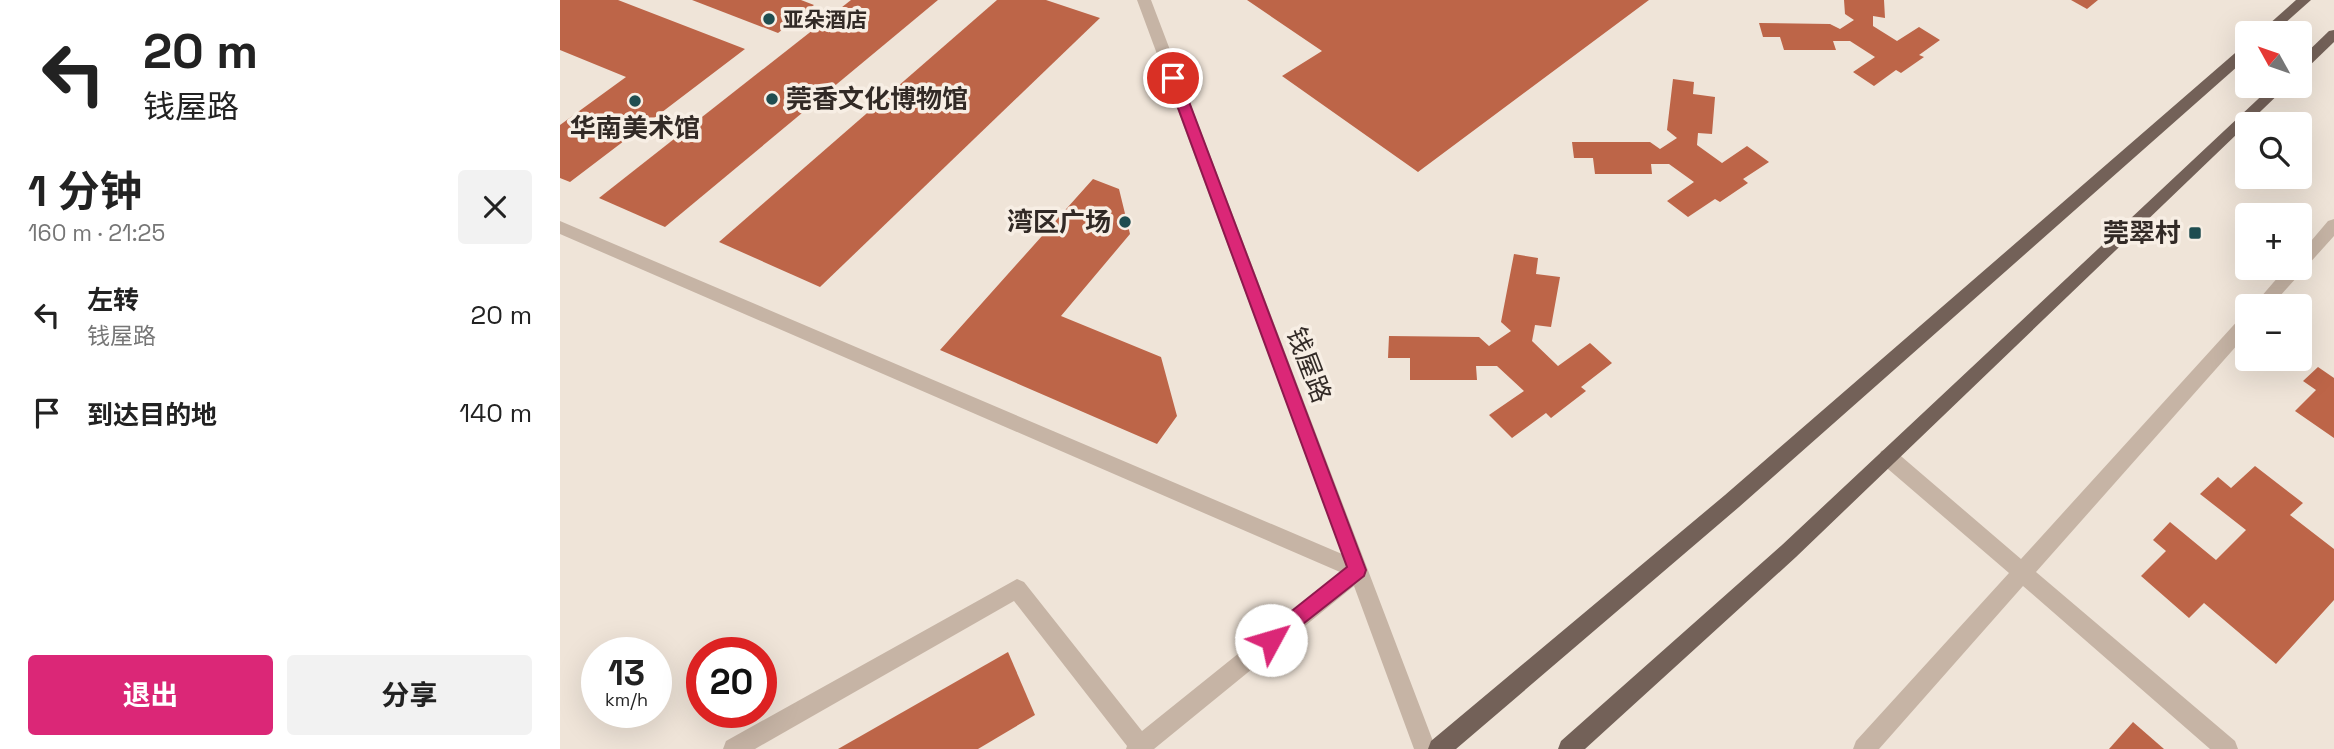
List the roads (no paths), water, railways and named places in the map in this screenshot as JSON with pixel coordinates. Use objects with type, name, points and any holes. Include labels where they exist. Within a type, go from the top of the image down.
[{"type":"main road","points":[[2280,21],[2304,0]]},
{"type":"main road","points":[[2312,55],[2334,34]]},
{"type":"main road","points":[[1439,749],[1731,501],[2235,60]]},
{"type":"main road","points":[[1569,749],[1790,551],[2267,98]]},
{"type":"street","name":"钱屋路","points":[[1144,0],[1425,749]]},
{"type":"street","points":[[2312,250],[2334,225]]},
{"type":"street","points":[[560,227],[1357,570],[1139,747],[1017,589],[734,749]]},
{"type":"street","points":[[2272,294],[2285,280]]},
{"type":"street","points":[[1864,749],[2235,335]]},
{"type":"street","points":[[1888,457],[2227,749]]},
{"type":"place","name":"亚朵酒店","points":[[769,19]]},
{"type":"place","name":"莞香文化博物馆","points":[[772,99]]},
{"type":"place","name":"华南美术馆","points":[[635,101]]},
{"type":"place","name":"湾区广场","points":[[1125,222]]},
{"type":"place","name":"莞翠村","points":[[2195,233]]}]
